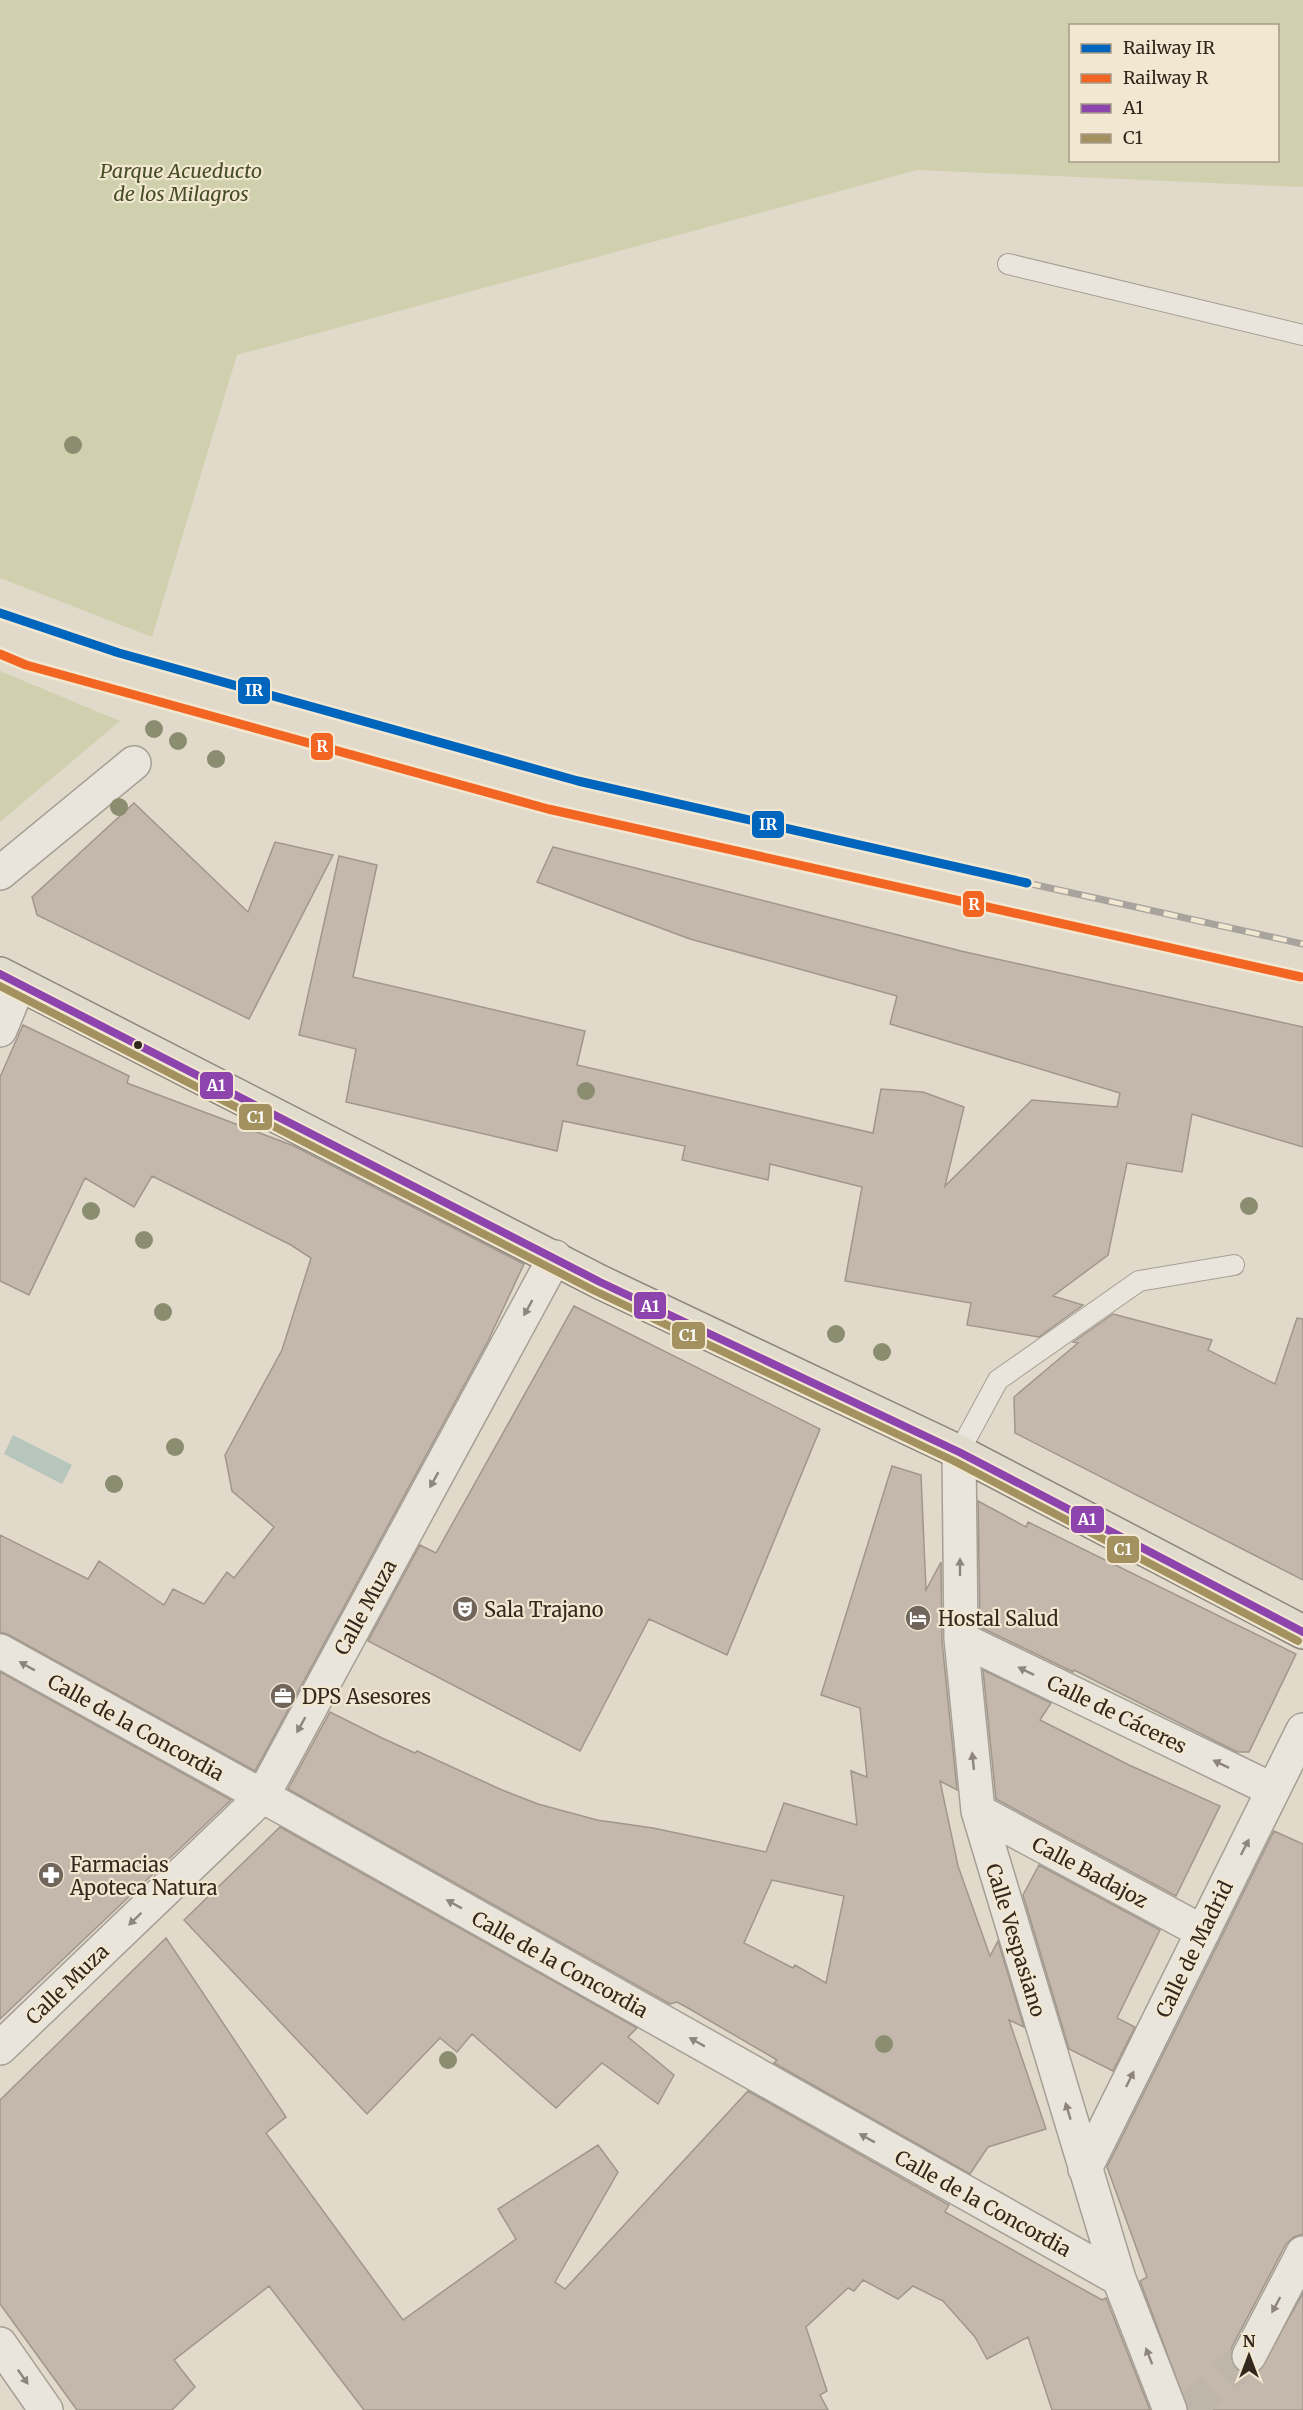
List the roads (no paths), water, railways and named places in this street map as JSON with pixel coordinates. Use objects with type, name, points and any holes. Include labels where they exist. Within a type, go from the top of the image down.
[{"type":"main road","points":[[10,979],[600,1282],[959,1452],[1303,1632]]},
{"type":"street","points":[[0,873],[134,763]]},
{"type":"street","points":[[0,1030],[10,979]]},
{"type":"street","name":"Calle Muza","points":[[0,2048],[262,1797],[555,1257]]},
{"type":"street","name":"Calle Vespasiano","points":[[959,1452],[961,1639],[978,1811],[1119,2280],[1170,2410]]},
{"type":"street","name":"Calle de Cáceres","points":[[961,1639],[1273,1790]]},
{"type":"street","name":"Calle de la Concordia","points":[[0,1652],[1119,2280]]},
{"type":"street","name":"Calle de Madrid","points":[[1085,2169],[1303,1730]]},
{"type":"street","name":"Calle Badajoz","points":[[978,1811],[1203,1932]]},
{"type":"street","points":[[1249,2356],[1303,2253]]},
{"type":"street","points":[[0,2344],[46,2410]]},
{"type":"lane","points":[[1008,264],[1303,334]]},
{"type":"lane","points":[[959,1452],[998,1380],[1139,1281],[1234,1265]]},
{"type":"tunnel","points":[[1187,2410],[1249,2356]]},
{"type":"railway","points":[[1027,883],[1303,944]]},
{"type":"rail line","name":"IR","points":[[0,613],[119,653],[578,781],[1027,883]]},
{"type":"rail line","name":"R","points":[[0,654],[26,665],[548,809],[1301,977]]},
{"type":"place","name":"Sala Trajano","points":[[465,1609]]},
{"type":"place","name":"Hostal Salud","points":[[918,1618]]},
{"type":"place","name":"DPS Asesores","points":[[283,1696]]},
{"type":"place","name":"Farmacias Apoteca Natura","points":[[51,1875]]},
{"type":"park label","name":"Parque Acueducto de los Milagros","points":[[181,182]]}]
